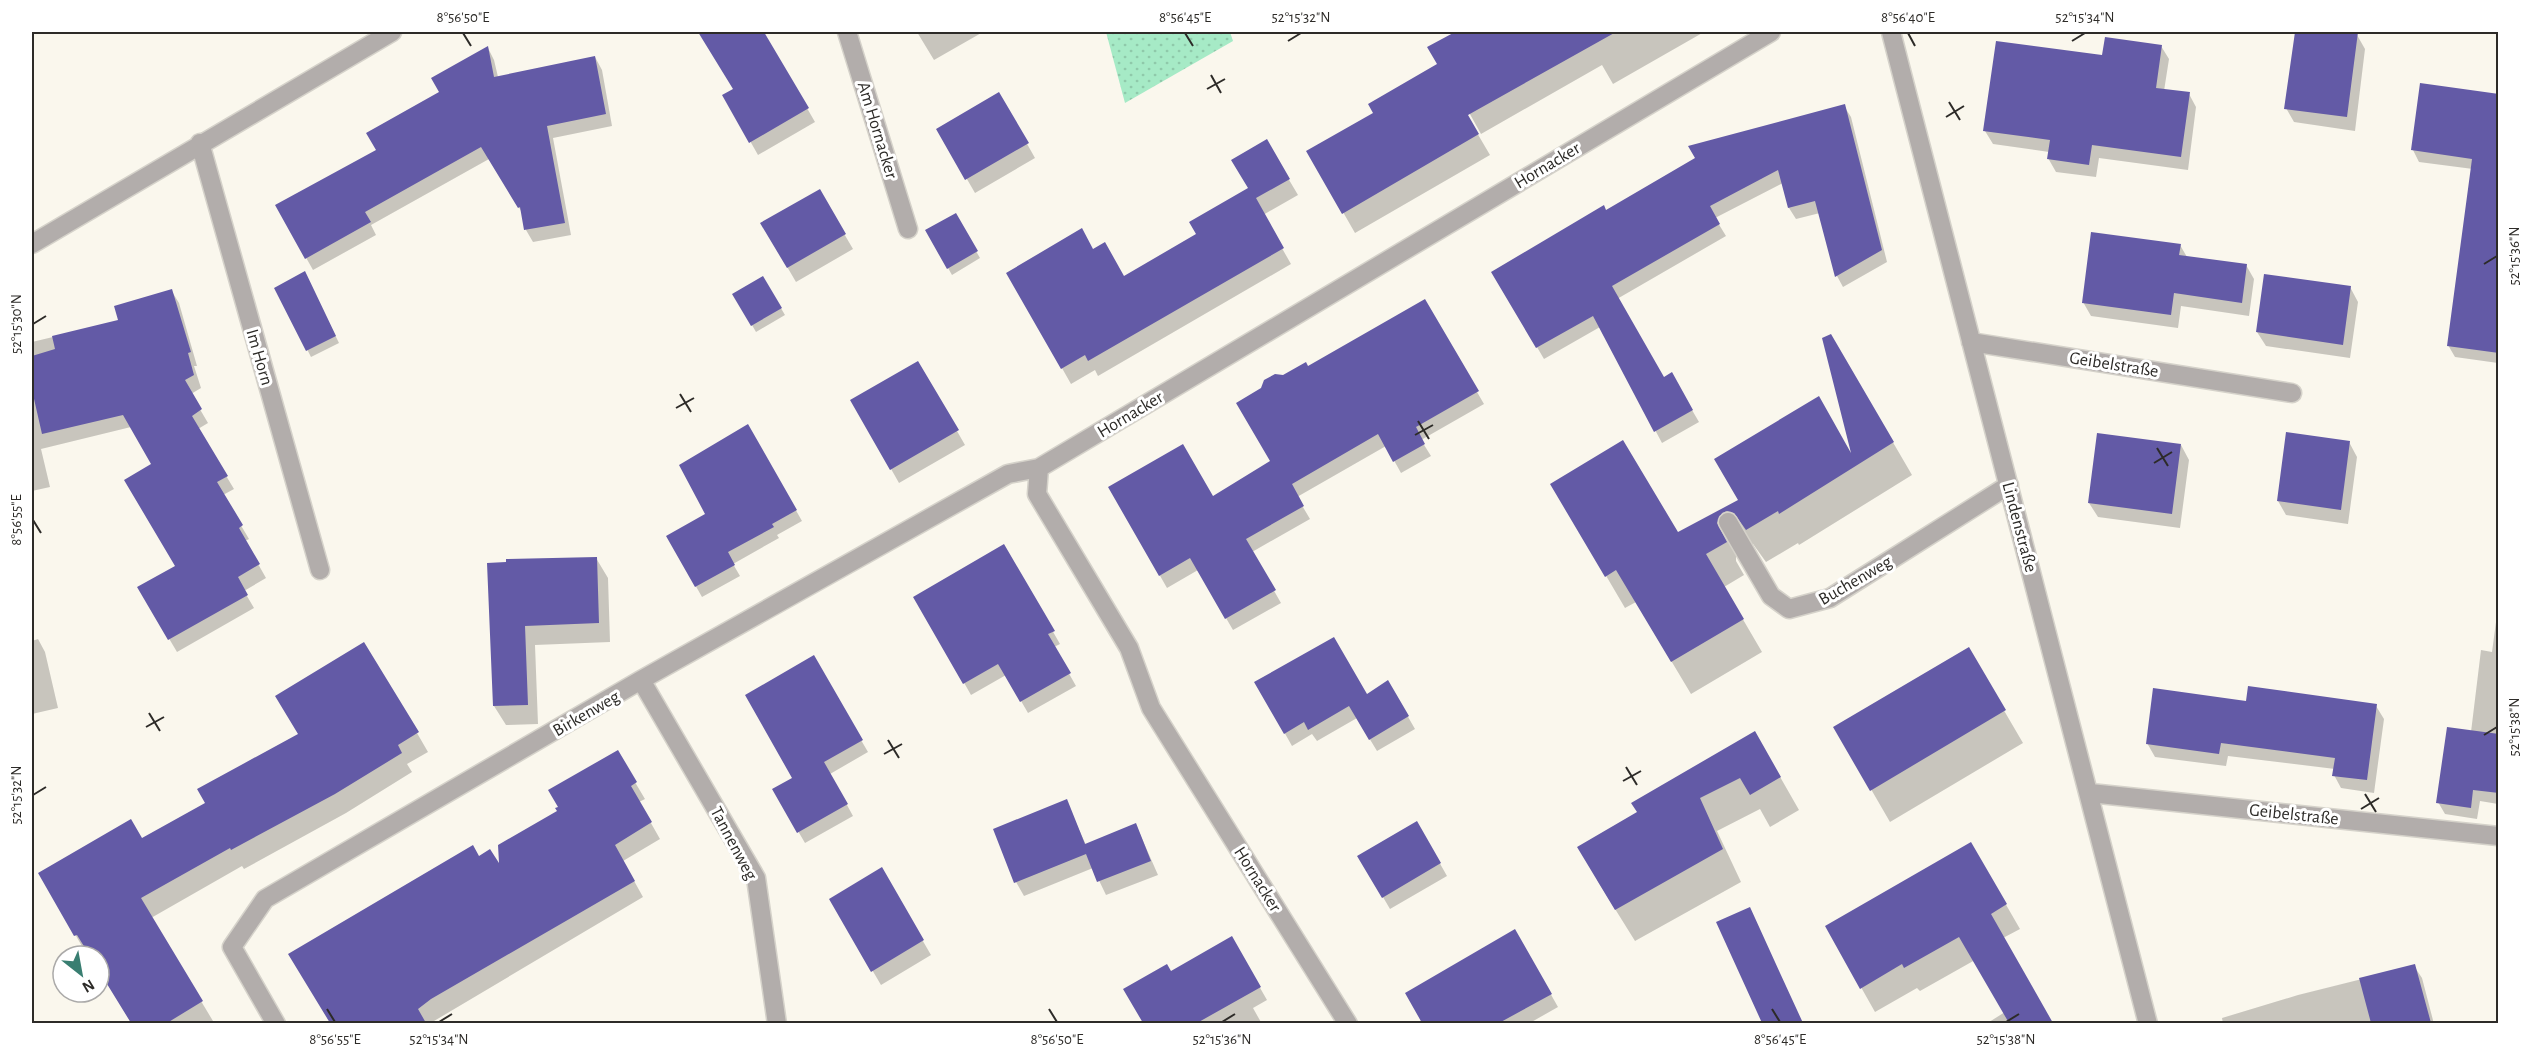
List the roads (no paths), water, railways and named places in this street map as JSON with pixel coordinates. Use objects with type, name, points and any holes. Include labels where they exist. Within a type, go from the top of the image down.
[{"type":"street","points":[[32,244],[392,32]]},
{"type":"street","name":"Am Hornacker","points":[[848,32],[908,229]]},
{"type":"street","name":"Hornacker","points":[[1348,1023],[1151,708],[1129,648],[1037,494],[1039,468],[1771,32]]},
{"type":"street","name":"Lindenstraße","points":[[1891,32],[2148,1023]]},
{"type":"street","name":"Im Horn","points":[[200,143],[320,570]]},
{"type":"street","name":"Geibelstraße","points":[[1971,342],[2292,393]]},
{"type":"street","name":"Birkenweg","points":[[276,1023],[232,947],[265,899],[641,680],[1008,474],[1039,468]]},
{"type":"street","name":"Buchenweg","points":[[1728,522],[1771,596],[1789,609],[1830,598],[2008,485]]},
{"type":"street","name":"Tannenweg","points":[[641,680],[756,878],[777,1023]]},
{"type":"street","name":"Geibelstraße","points":[[2090,793],[2499,836]]}]
